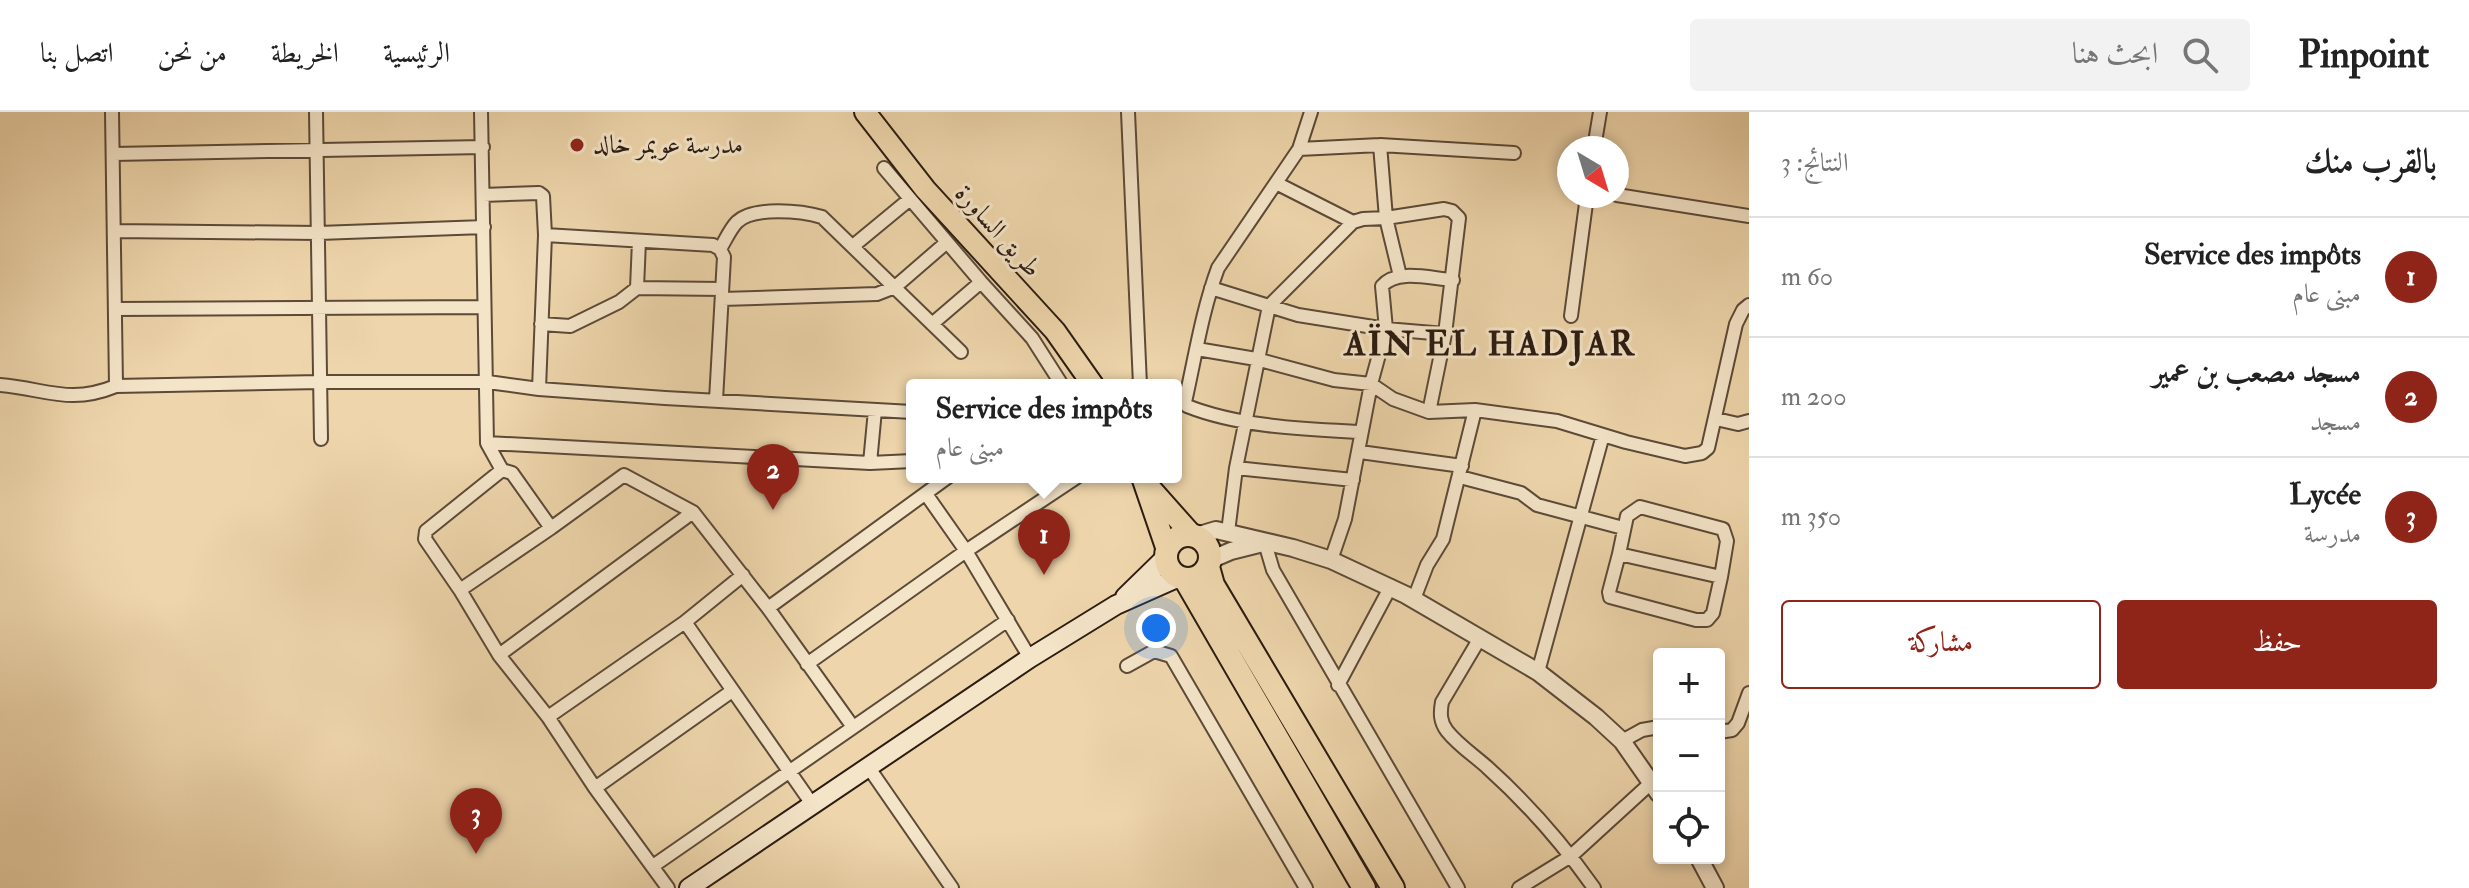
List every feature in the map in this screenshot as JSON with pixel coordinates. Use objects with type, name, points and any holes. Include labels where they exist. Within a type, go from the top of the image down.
[{"type":"highway","points":[[1364,888],[1182,578],[1170,570],[1166,554],[1179,537],[1194,536],[1207,546],[1213,585],[1393,888]]},
{"type":"highway","points":[[1182,578],[1198,576],[1209,563]]},
{"type":"main road","name":"طريق الساورة","points":[[865,112],[935,200],[1055,331],[1089,379]]},
{"type":"main road","points":[[1116,605],[1166,554],[1142,483]]},
{"type":"main road","points":[[1145,483],[1194,536]]},
{"type":"main road","points":[[689,888],[1030,658],[1116,605],[1182,578]]},
{"type":"street","points":[[112,112],[116,386]]},
{"type":"street","points":[[316,112],[321,439]]},
{"type":"street","points":[[481,112],[487,443],[502,470]]},
{"type":"street","points":[[1128,112],[1140,379]]},
{"type":"street","points":[[1311,112],[1299,149],[1229,251],[1211,288],[1186,405],[1246,421],[1361,432]]},
{"type":"street","points":[[1596,136],[1600,112]]},
{"type":"street","points":[[1299,149],[1380,145],[1514,153]]},
{"type":"street","points":[[1380,145],[1386,218],[1400,276]]},
{"type":"street","points":[[113,154],[483,147]]},
{"type":"street","points":[[884,168],[1032,338],[1058,379]]},
{"type":"street","points":[[1276,183],[1353,222]]},
{"type":"street","points":[[483,195],[539,193],[545,201],[539,389]]},
{"type":"street","points":[[1629,197],[1749,216]]},
{"type":"street","points":[[853,246],[910,199]]},
{"type":"street","points":[[1571,316],[1585,208]]},
{"type":"street","points":[[1228,532],[1236,468],[1269,306],[1353,222],[1444,209],[1457,215],[1460,224],[1453,280],[1429,412]]},
{"type":"street","points":[[720,249],[738,221],[768,212],[800,211],[822,217],[961,352]]},
{"type":"street","points":[[114,231],[319,233],[484,227]]},
{"type":"street","points":[[545,235],[713,245],[720,249],[724,257],[716,400]]},
{"type":"street","points":[[637,288],[639,241]]},
{"type":"street","points":[[541,324],[570,326],[619,302],[637,288],[722,294],[877,294],[895,287],[947,242]]},
{"type":"street","points":[[1331,560],[1345,519],[1371,384],[1386,329],[1382,286],[1389,279],[1400,276],[1453,280]]},
{"type":"street","points":[[932,324],[981,282]]},
{"type":"street","points":[[1211,288],[1298,315],[1386,329],[1445,334]]},
{"type":"street","points":[[1197,349],[1256,359],[1334,380],[1371,384],[1393,399],[1429,412],[1475,410],[1557,421],[1685,456],[1708,448],[1736,324],[1749,305]]},
{"type":"street","points":[[115,309],[484,307]]},
{"type":"street","points":[[0,385],[74,397],[96,394],[116,386],[488,382],[539,389],[906,412]]},
{"type":"street","points":[[870,463],[875,410]]},
{"type":"street","points":[[1414,599],[1427,565],[1443,539],[1475,410]]},
{"type":"street","points":[[1716,419],[1738,424],[1749,421]]},
{"type":"street","points":[[1538,672],[1603,435]]},
{"type":"street","points":[[487,443],[870,463],[906,461]]},
{"type":"street","points":[[1360,452],[1461,472],[1521,493],[1537,505],[1623,528]]},
{"type":"street","points":[[1236,468],[1353,480]]},
{"type":"street","points":[[551,528],[512,473],[502,470],[492,475],[423,534],[499,655],[548,717],[668,888]]},
{"type":"street","points":[[460,590],[624,475],[693,512],[768,608],[853,727]]},
{"type":"street","points":[[768,608],[940,483]]},
{"type":"street","points":[[807,664],[1068,483]]},
{"type":"street","points":[[926,494],[966,551],[1030,658]]},
{"type":"street","points":[[1640,507],[1723,529],[1727,541],[1721,577],[1713,613],[1707,620],[1696,620],[1610,597],[1623,528],[1627,516],[1640,507]]},
{"type":"street","points":[[499,655],[693,512]]},
{"type":"street","points":[[1194,536],[1216,530],[1228,532],[1331,560],[1391,586],[1538,672],[1622,741],[1653,785]]},
{"type":"street","points":[[1209,563],[1231,551],[1265,543]]},
{"type":"street","points":[[1265,543],[1273,570],[1458,888]]},
{"type":"street","points":[[1619,554],[1721,577]]},
{"type":"street","points":[[548,717],[685,622],[743,575]]},
{"type":"street","points":[[1338,685],[1391,586]]},
{"type":"street","points":[[653,866],[1008,620]]},
{"type":"street","points":[[685,622],[812,804]]},
{"type":"street","points":[[1480,638],[1442,702],[1442,722],[1460,745],[1535,814],[1594,888]]},
{"type":"street","points":[[1127,666],[1154,651],[1167,652],[1171,656],[1306,888]]},
{"type":"street","points":[[595,788],[732,691]]},
{"type":"street","points":[[1725,731],[1732,730],[1747,708],[1749,693]]},
{"type":"street","points":[[1622,741],[1642,730],[1653,728]]},
{"type":"street","points":[[869,768],[952,888]]},
{"type":"street","points":[[1519,888],[1571,856],[1653,790]]},
{"type":"street","points":[[1702,864],[1715,888]]},
{"type":"place","name":"مدرسة عويمر خالد","points":[[577,145]]},
{"type":"place","name":"مسجد مصعب بن عمير","points":[[773,510]]},
{"type":"place","name":"Service des impôts","points":[[1044,575]]},
{"type":"place","name":"Lycée","points":[[476,854]]},
{"type":"district","name":"AÏN EL HADJAR","points":[[1490,344]]}]
